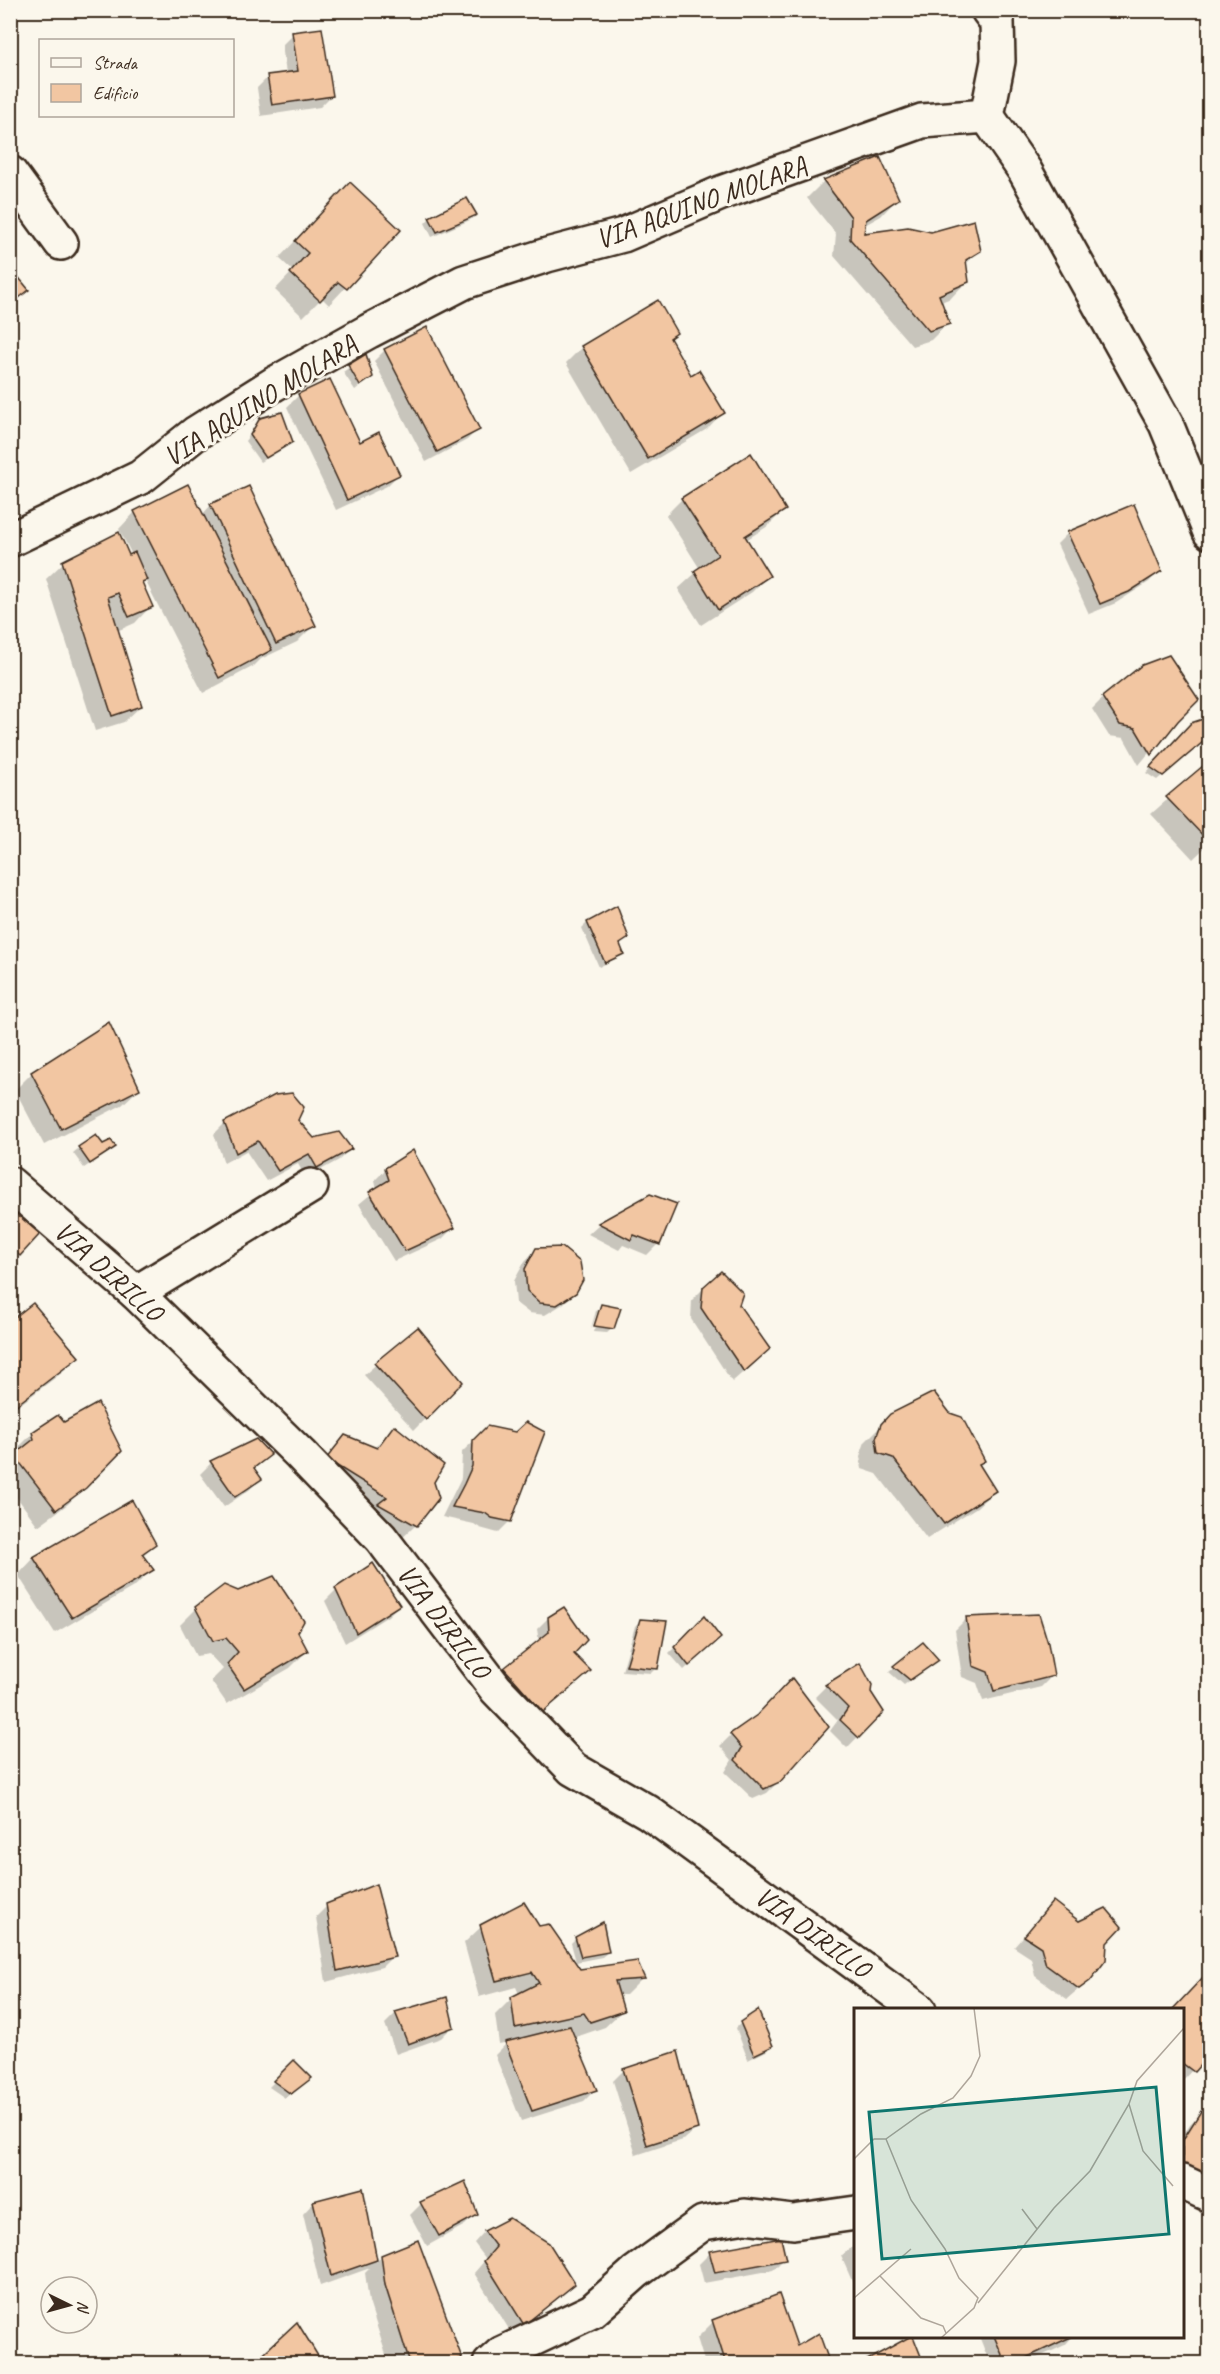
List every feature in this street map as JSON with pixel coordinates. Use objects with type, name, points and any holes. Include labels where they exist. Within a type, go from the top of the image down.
[{"type":"street","points":[[988,10],[997,22],[998,61],[987,116],[1025,171],[1166,424],[1209,532]]},
{"type":"street","name":"VIA AQUINO MOLARA","points":[[10,540],[141,477],[196,434],[274,384],[464,282],[547,255],[623,235],[721,193],[922,121],[987,116]]},
{"type":"street","points":[[10,173],[61,243]]},
{"type":"street","name":"VIA DIRILLO","points":[[10,1184],[136,1293],[300,1454],[381,1538],[496,1689],[573,1769],[648,1812],[916,2008]]},
{"type":"street","points":[[136,1293],[311,1186]]},
{"type":"street","points":[[1184,2183],[1209,2195]]},
{"type":"street","points":[[490,2364],[501,2354],[592,2311],[636,2272],[703,2223],[745,2216],[793,2222],[854,2213]]},
{"type":"building","points":[[322,28],[333,96],[272,105],[267,75],[298,71],[292,32]]},
{"type":"building","points":[[880,157],[899,199],[866,220],[864,233],[908,227],[931,232],[974,220],[981,251],[966,260],[969,282],[939,295],[950,324],[929,331],[850,239],[851,217],[823,180]]},
{"type":"building","points":[[350,182],[401,230],[347,289],[338,282],[320,301],[290,273],[308,253],[295,241]]},
{"type":"building","points":[[467,198],[477,215],[437,232],[429,217]]},
{"type":"building","points":[[10,267],[29,290],[10,305]]},
{"type":"building","points":[[658,300],[677,333],[670,338],[691,375],[699,370],[725,413],[648,459],[581,346]]},
{"type":"building","points":[[427,327],[480,430],[437,452],[384,349]]},
{"type":"building","points":[[366,354],[373,377],[360,386],[348,365]]},
{"type":"building","points":[[330,379],[360,442],[379,432],[400,475],[347,500],[298,394]]},
{"type":"building","points":[[282,412],[293,442],[266,458],[250,435],[260,418]]},
{"type":"building","points":[[751,453],[786,510],[745,536],[770,576],[718,610],[694,571],[718,555],[681,498]]},
{"type":"building","points":[[188,484],[272,650],[219,678],[134,511]]},
{"type":"building","points":[[249,486],[316,626],[276,644],[210,504]]},
{"type":"building","points":[[1134,504],[1162,571],[1129,592],[1100,604],[1067,532]]},
{"type":"building","points":[[119,532],[129,555],[135,552],[147,580],[142,582],[153,607],[129,617],[118,593],[108,597],[142,706],[112,716],[62,561]]},
{"type":"building","points":[[1169,655],[1199,700],[1178,721],[1151,755],[1135,728],[1120,725],[1102,697],[1142,665]]},
{"type":"building","points":[[1203,719],[1210,736],[1163,776],[1150,767],[1191,723]]},
{"type":"building","points":[[1210,760],[1210,843],[1166,797]]},
{"type":"building","points":[[617,906],[629,938],[620,944],[624,954],[605,963],[587,922]]},
{"type":"building","points":[[109,1022],[140,1089],[61,1129],[31,1072]]},
{"type":"building","points":[[292,1093],[304,1107],[298,1120],[314,1138],[339,1132],[352,1149],[317,1168],[309,1154],[278,1171],[258,1141],[236,1153],[224,1122],[275,1095]]},
{"type":"building","points":[[96,1135],[103,1144],[111,1140],[116,1147],[90,1164],[78,1147]]},
{"type":"building","points":[[413,1150],[455,1228],[405,1251],[369,1192],[389,1180],[385,1168]]},
{"type":"building","points":[[650,1194],[677,1204],[660,1245],[634,1235],[631,1240],[598,1223]]},
{"type":"building","points":[[10,1207],[40,1234],[20,1256],[10,1247]]},
{"type":"building","points":[[562,1247],[580,1262],[583,1280],[576,1293],[557,1305],[540,1303],[527,1291],[525,1269],[536,1248]]},
{"type":"building","points":[[721,1271],[743,1293],[739,1305],[770,1349],[744,1372],[701,1308],[703,1287]]},
{"type":"building","points":[[33,1303],[79,1357],[10,1410],[10,1321]]},
{"type":"building","points":[[601,1304],[621,1308],[614,1329],[594,1326]]},
{"type":"building","points":[[418,1327],[463,1382],[426,1420],[374,1363]]},
{"type":"building","points":[[934,1392],[950,1413],[962,1417],[985,1461],[979,1464],[996,1491],[944,1524],[893,1458],[878,1453],[876,1438],[881,1424],[890,1414]]},
{"type":"building","points":[[98,1403],[122,1451],[86,1488],[56,1510],[14,1455],[34,1439],[32,1432],[58,1415],[64,1422]]},
{"type":"building","points":[[526,1422],[545,1432],[511,1522],[492,1518],[485,1513],[452,1507],[472,1466],[473,1440],[487,1426],[515,1432]]},
{"type":"building","points":[[394,1425],[444,1465],[434,1482],[439,1498],[417,1526],[378,1504],[387,1497],[326,1459],[345,1435],[377,1448]]},
{"type":"building","points":[[256,1439],[271,1455],[254,1468],[262,1479],[235,1497],[210,1461]]},
{"type":"building","points":[[132,1500],[156,1544],[142,1554],[154,1570],[72,1618],[33,1557]]},
{"type":"building","points":[[373,1563],[400,1605],[356,1633],[335,1588]]},
{"type":"building","points":[[274,1576],[304,1621],[298,1632],[308,1651],[244,1689],[227,1664],[238,1652],[226,1638],[213,1641],[195,1607],[224,1585],[238,1591]]},
{"type":"building","points":[[564,1607],[587,1640],[574,1654],[591,1671],[543,1712],[504,1668],[549,1632],[548,1617]]},
{"type":"building","points":[[1039,1614],[1048,1643],[1054,1676],[994,1691],[988,1672],[973,1666],[966,1617]]},
{"type":"building","points":[[704,1616],[721,1638],[689,1666],[674,1647]]},
{"type":"building","points":[[640,1619],[667,1621],[658,1669],[626,1666]]},
{"type":"building","points":[[923,1642],[939,1660],[910,1680],[893,1666]]},
{"type":"building","points":[[860,1663],[872,1685],[871,1692],[884,1712],[859,1738],[840,1720],[848,1708],[825,1685]]},
{"type":"building","points":[[792,1678],[829,1727],[780,1782],[764,1789],[735,1760],[742,1748],[730,1734],[757,1715]]},
{"type":"building","points":[[376,1884],[395,1957],[337,1971],[326,1904]]},
{"type":"building","points":[[1053,1901],[1079,1921],[1106,1908],[1122,1927],[1107,1943],[1106,1960],[1090,1981],[1079,1989],[1046,1965],[1041,1947],[1024,1936]]},
{"type":"building","points":[[524,1902],[539,1926],[549,1924],[580,1969],[637,1961],[645,1979],[615,1981],[624,2011],[590,2022],[584,2013],[515,2028],[511,1997],[539,1983],[532,1972],[496,1981],[480,1925]]},
{"type":"building","points":[[603,1922],[609,1952],[581,1957],[575,1937]]},
{"type":"building","points":[[1206,1974],[1210,1977],[1210,2054],[1194,2072],[1184,2064],[1184,2008],[1174,2008]]},
{"type":"building","points":[[447,1997],[454,2027],[408,2044],[395,2012]]},
{"type":"building","points":[[758,2010],[773,2046],[754,2055],[740,2022]]},
{"type":"building","points":[[570,2026],[597,2090],[532,2111],[505,2042]]},
{"type":"building","points":[[678,2051],[698,2129],[647,2145],[623,2069]]},
{"type":"building","points":[[294,2060],[312,2078],[291,2094],[273,2081]]},
{"type":"building","points":[[1201,2111],[1210,2111],[1210,2163],[1201,2178],[1184,2169],[1184,2138]]},
{"type":"building","points":[[465,2181],[478,2215],[439,2236],[420,2202]]},
{"type":"building","points":[[363,2188],[377,2260],[331,2276],[313,2201]]},
{"type":"building","points":[[509,2218],[549,2243],[575,2284],[524,2325],[484,2261],[496,2247],[484,2231]]},
{"type":"building","points":[[781,2238],[786,2260],[715,2273],[709,2251]]},
{"type":"building","points":[[418,2240],[462,2358],[446,2364],[410,2364],[385,2285],[381,2255]]},
{"type":"building","points":[[779,2294],[797,2346],[819,2333],[830,2364],[766,2364],[764,2358],[750,2364],[726,2364],[712,2320]]},
{"type":"building","points":[[297,2322],[323,2364],[252,2364]]},
{"type":"building","points":[[907,2338],[914,2338],[924,2364],[860,2364]]},
{"type":"building","points":[[995,2338],[1069,2338],[1013,2364],[1006,2364]]},
{"type":"building","points":[[982,2358],[983,2364],[968,2364]]}]
